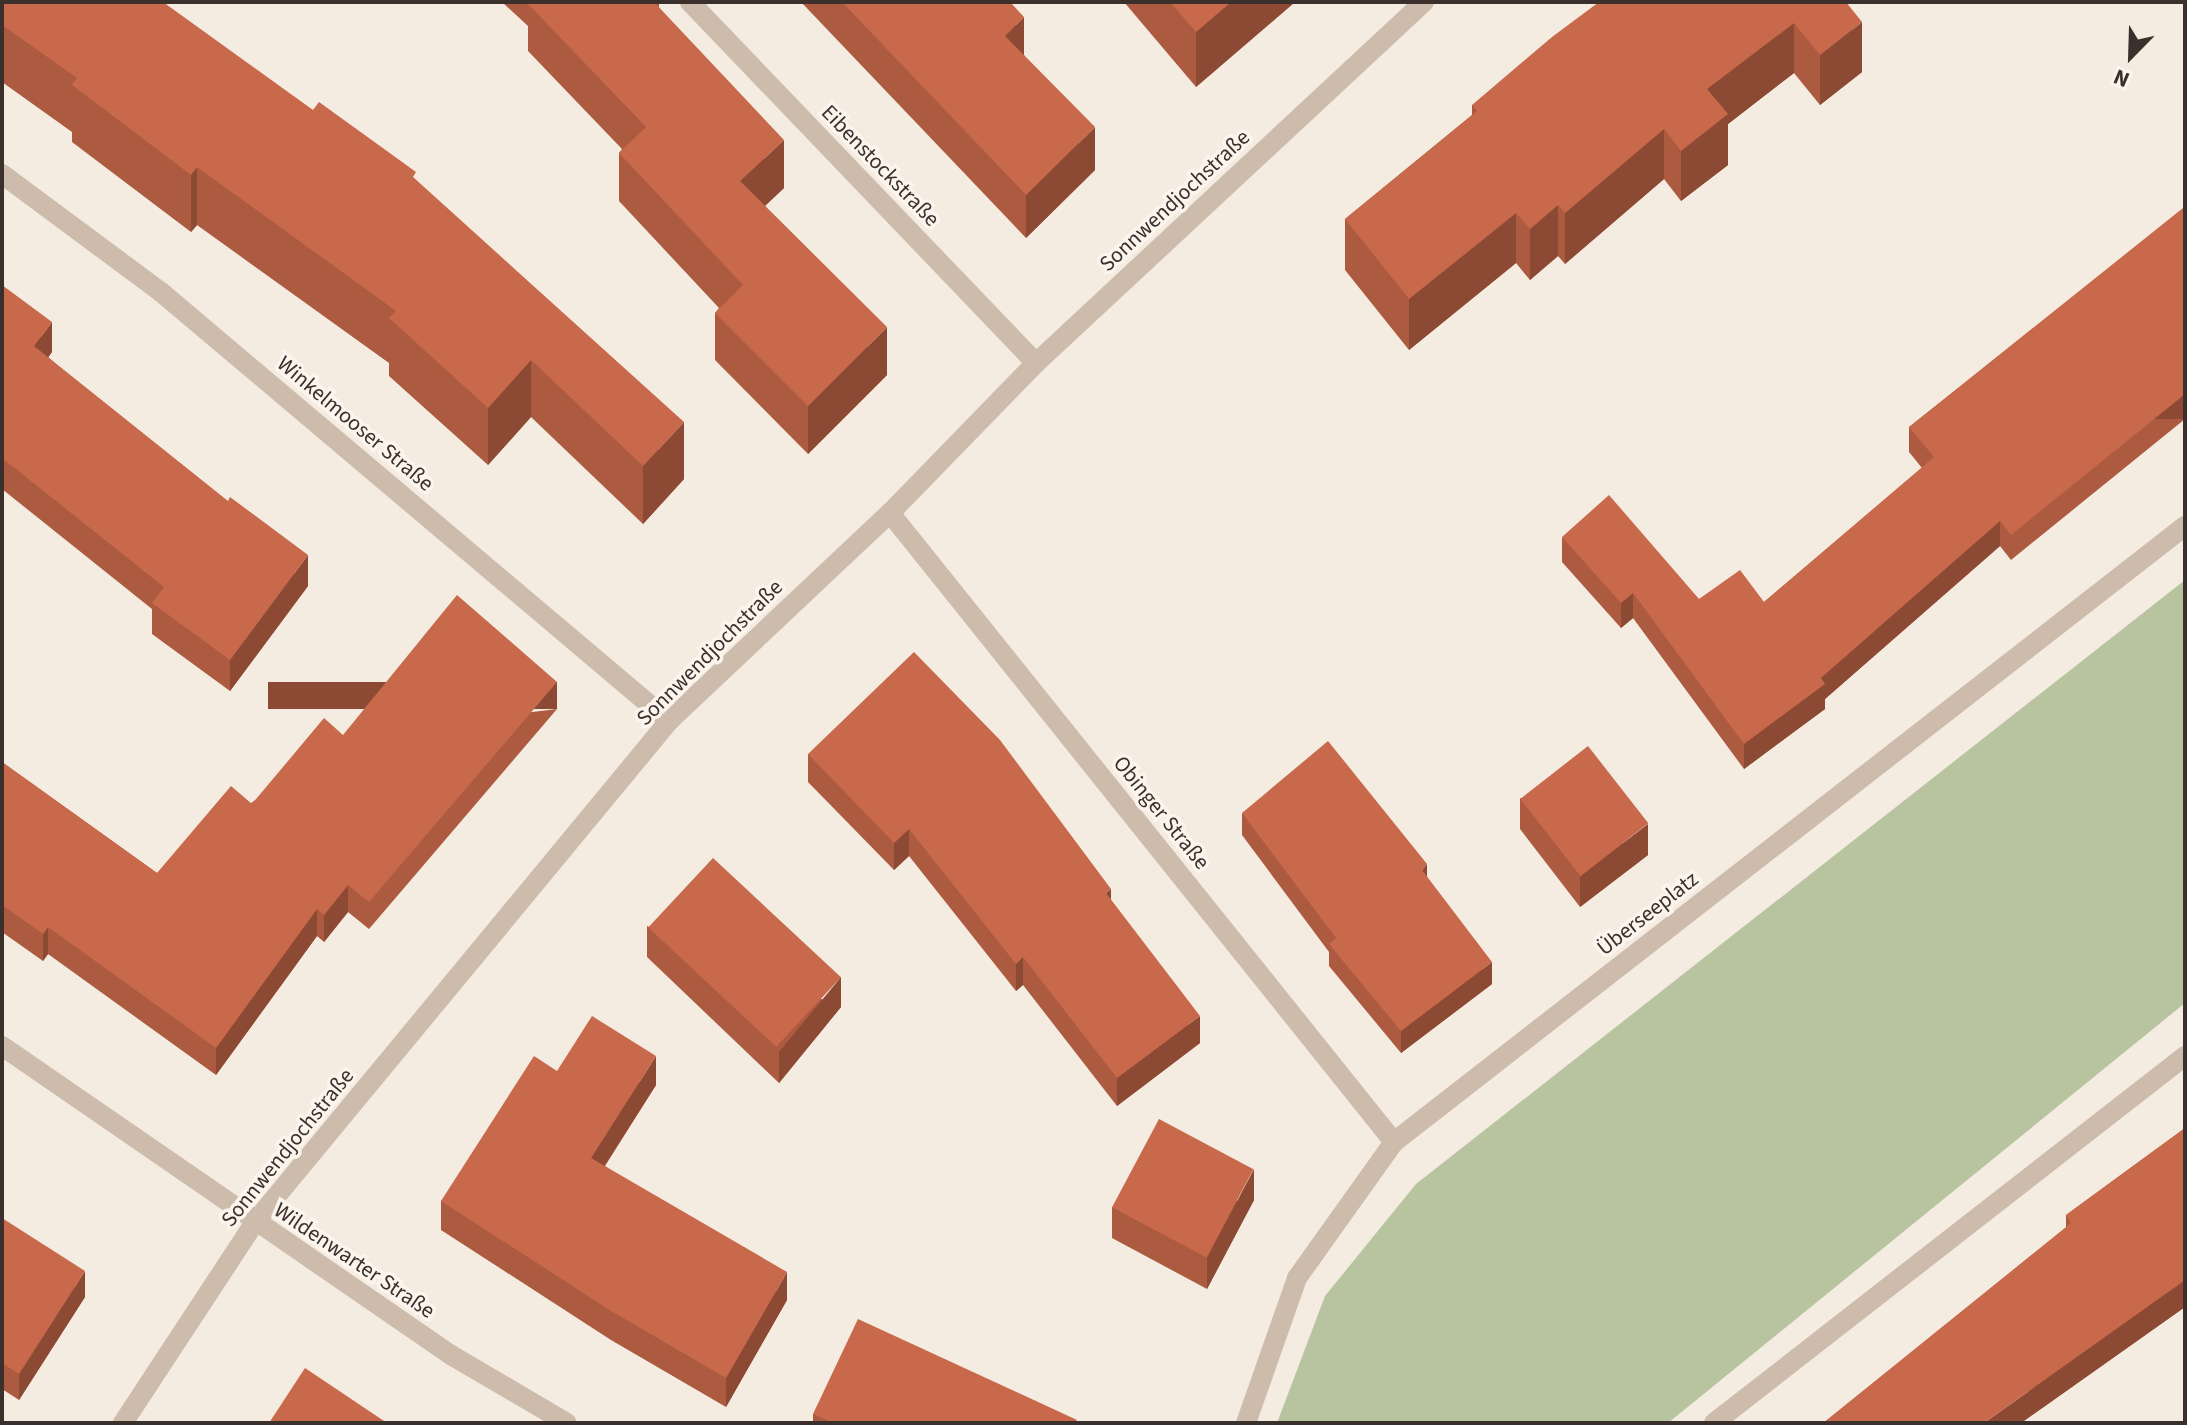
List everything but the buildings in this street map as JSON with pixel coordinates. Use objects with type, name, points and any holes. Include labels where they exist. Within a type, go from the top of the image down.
[{"type":"street","name":"Eibenstockstraße","points":[[690,2],[1036,363]]},
{"type":"street","name":"Sonnwendjochstraße","points":[[123,1423],[255,1222],[669,721],[890,513],[1036,363],[1424,2]]},
{"type":"street","name":"Winkelmooser Straße","points":[[2,174],[161,292],[669,721]]},
{"type":"street","name":"Obinger Straße","points":[[890,513],[1394,1142]]},
{"type":"street","name":"Überseeplatz","points":[[1246,1423],[1297,1278],[1394,1142],[2185,526]]},
{"type":"street","name":"Wildenwarter Straße","points":[[2,1046],[451,1355],[567,1423]]},
{"type":"street","points":[[1714,1423],[2185,1056]]},
{"type":"green space","points":[[2185,580],[2185,1003],[1668,1423],[1277,1423],[1325,1296],[1416,1184]]}]
